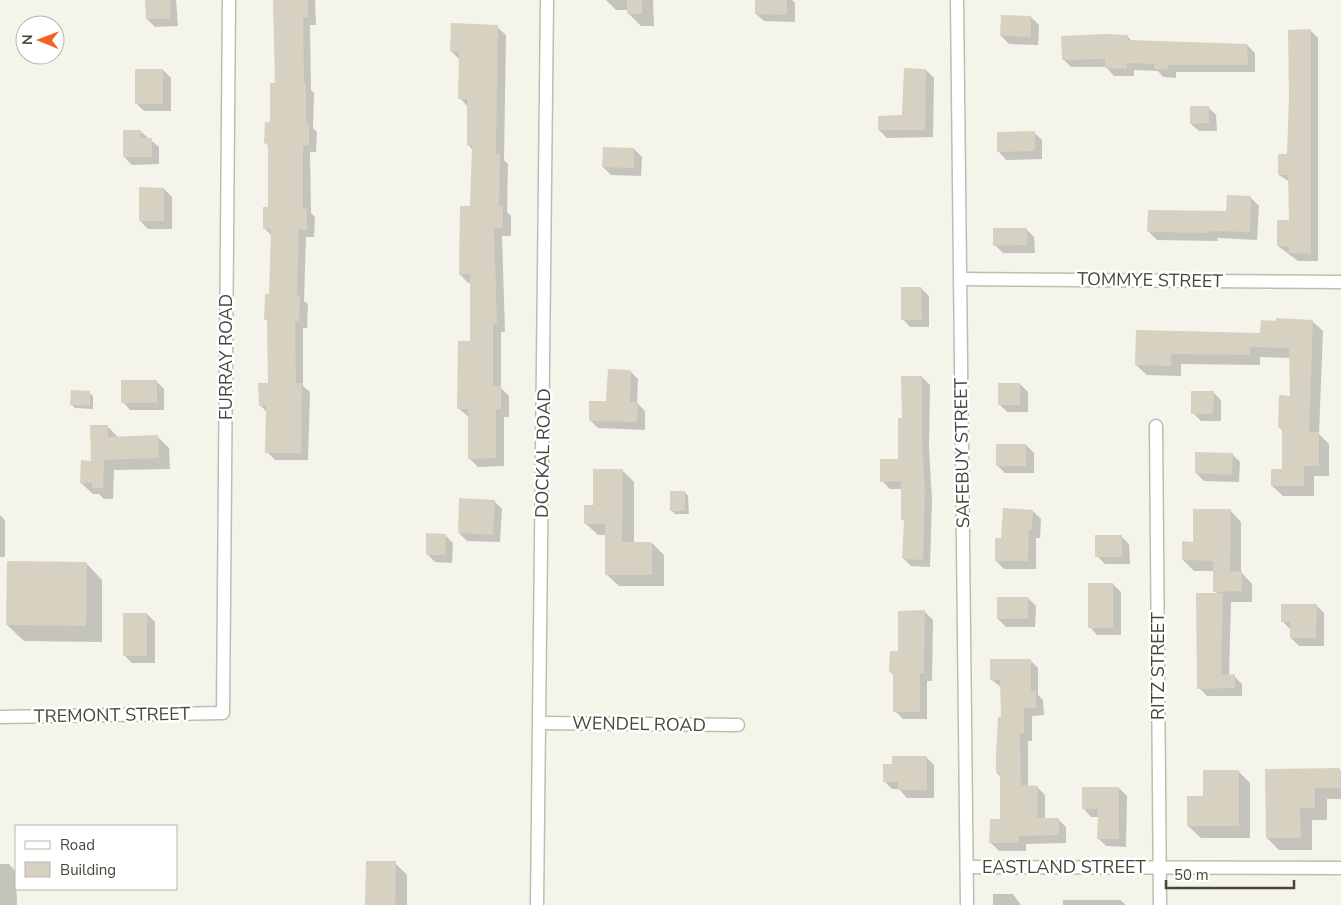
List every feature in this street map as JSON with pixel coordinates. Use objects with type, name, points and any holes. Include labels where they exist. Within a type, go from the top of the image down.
[{"type":"street","name":"FURRAY ROAD","points":[[223,714],[229,0]]},
{"type":"street","name":"DOCKAL ROAD","points":[[536,905],[540,723],[547,0]]},
{"type":"street","name":"SAFEBUY STREET","points":[[957,0],[967,905]]},
{"type":"street","name":"TOMMYE STREET","points":[[960,279],[1341,282]]},
{"type":"street","name":"RITZ STREET","points":[[1156,426],[1160,905]]},
{"type":"street","name":"TREMONT STREET","points":[[0,717],[223,714]]},
{"type":"street","name":"WENDEL ROAD","points":[[540,723],[738,726]]},
{"type":"street","name":"EASTLAND STREET","points":[[967,867],[1341,868]]},
{"type":"building","points":[[145,0],[170,0],[171,19],[146,19]]},
{"type":"building","points":[[273,0],[308,0],[308,17],[303,17],[306,123],[309,123],[309,145],[303,145],[303,208],[307,208],[307,230],[299,229],[297,295],[300,295],[299,321],[295,321],[296,383],[302,383],[301,453],[265,453],[266,406],[259,406],[258,383],[268,383],[267,320],[264,320],[265,294],[269,294],[271,229],[263,229],[263,207],[268,207],[268,144],[264,143],[265,122],[270,122],[270,83],[275,83]]},
{"type":"building","points":[[627,0],[642,0],[642,14],[627,14]]},
{"type":"building","points":[[755,0],[787,0],[787,15],[755,14]]},
{"type":"building","points":[[1001,15],[1031,16],[1031,37],[1000,36]]},
{"type":"building","points":[[451,23],[498,25],[496,154],[500,155],[499,206],[503,206],[503,228],[494,228],[497,324],[493,324],[493,386],[501,386],[501,409],[496,409],[496,458],[468,459],[468,409],[457,409],[458,341],[470,341],[470,274],[459,275],[460,206],[470,206],[472,145],[467,146],[467,99],[458,99],[459,52],[450,52]]},
{"type":"building","points":[[1311,29],[1311,254],[1289,253],[1289,246],[1277,246],[1277,220],[1289,220],[1288,175],[1278,175],[1278,154],[1287,154],[1289,99],[1288,30]]},
{"type":"building","points":[[1128,35],[1128,40],[1247,44],[1248,65],[1168,65],[1168,70],[1154,69],[1154,64],[1127,63],[1127,69],[1105,68],[1105,59],[1062,60],[1061,36]]},
{"type":"building","points":[[904,68],[926,69],[925,130],[878,130],[878,116],[902,115]]},
{"type":"building","points":[[135,69],[163,69],[163,104],[135,104]]},
{"type":"building","points":[[1190,106],[1209,106],[1209,123],[1190,124]]},
{"type":"building","points":[[123,130],[141,130],[141,138],[152,138],[152,157],[123,157]]},
{"type":"building","points":[[1035,131],[1035,151],[997,152],[997,132]]},
{"type":"building","points":[[603,147],[634,148],[634,168],[602,167]]},
{"type":"building","points":[[139,187],[164,188],[164,221],[139,221]]},
{"type":"building","points":[[1227,195],[1251,196],[1250,232],[1147,232],[1148,210],[1226,211]]},
{"type":"building","points":[[993,228],[1027,228],[1027,245],[993,246]]},
{"type":"building","points":[[901,287],[921,287],[922,320],[901,320]]},
{"type":"building","points":[[1276,318],[1313,320],[1309,432],[1319,432],[1319,466],[1304,466],[1304,486],[1271,486],[1271,469],[1282,469],[1282,428],[1278,427],[1279,395],[1290,396],[1289,348],[1250,347],[1250,355],[1171,354],[1171,366],[1135,365],[1136,330],[1260,333],[1261,320],[1276,321]]},
{"type":"building","points":[[608,369],[631,370],[630,402],[638,402],[637,422],[589,421],[589,401],[606,401]]},
{"type":"building","points":[[901,376],[922,376],[922,439],[925,490],[923,560],[902,559],[904,520],[901,520],[901,481],[880,482],[880,459],[898,459],[898,418],[902,418]]},
{"type":"building","points":[[121,380],[157,380],[157,403],[121,403]]},
{"type":"building","points":[[998,383],[1020,383],[1020,405],[998,405]]},
{"type":"building","points":[[71,390],[90,391],[90,406],[70,405]]},
{"type":"building","points":[[1191,391],[1214,391],[1213,414],[1191,414]]},
{"type":"building","points":[[90,425],[108,425],[108,437],[158,435],[159,458],[104,460],[103,488],[92,488],[92,483],[80,483],[81,460],[91,461]]},
{"type":"building","points":[[996,444],[1026,444],[1026,466],[996,466]]},
{"type":"building","points":[[1195,452],[1233,453],[1232,475],[1195,473]]},
{"type":"building","points":[[593,469],[623,469],[622,542],[652,542],[652,575],[605,575],[605,524],[584,524],[584,505],[593,505]]},
{"type":"building","points":[[670,491],[685,491],[685,511],[670,511]]},
{"type":"building","points":[[459,498],[495,500],[493,535],[458,533]]},
{"type":"building","points":[[1003,508],[1033,510],[1032,530],[1029,530],[1028,561],[995,561],[995,538],[1001,538]]},
{"type":"building","points":[[1193,509],[1231,509],[1230,572],[1242,571],[1242,591],[1213,592],[1213,561],[1182,560],[1182,541],[1193,542]]},
{"type":"building","points":[[426,533],[446,534],[445,555],[426,555]]},
{"type":"building","points":[[1095,535],[1122,535],[1122,557],[1095,557]]},
{"type":"building","points":[[7,561],[87,562],[86,626],[6,625]]},
{"type":"building","points":[[1088,583],[1113,583],[1113,628],[1088,628]]},
{"type":"building","points":[[1196,593],[1223,593],[1221,675],[1235,674],[1235,688],[1197,689]]},
{"type":"building","points":[[997,597],[1028,597],[1028,619],[997,619]]},
{"type":"building","points":[[1281,604],[1317,604],[1316,638],[1290,638],[1290,622],[1281,622]]},
{"type":"building","points":[[925,610],[924,673],[920,673],[920,712],[893,712],[893,673],[889,672],[890,651],[898,651],[898,611]]},
{"type":"building","points":[[123,613],[147,613],[147,656],[123,656]]},
{"type":"building","points":[[990,659],[1031,659],[1031,691],[1036,691],[1036,708],[1024,708],[1024,733],[1020,733],[1021,785],[1038,786],[1037,818],[1059,818],[1059,835],[1019,836],[1019,843],[989,843],[990,819],[1000,819],[1000,773],[996,773],[996,753],[998,717],[1001,717],[1000,680],[990,680]]},
{"type":"building","points":[[892,756],[927,756],[927,790],[898,790],[898,782],[883,782],[883,764],[892,764]]},
{"type":"building","points":[[1340,768],[1341,788],[1315,788],[1315,808],[1300,808],[1301,838],[1266,838],[1265,769]]},
{"type":"building","points":[[1203,770],[1239,770],[1239,826],[1187,826],[1187,796],[1203,796]]},
{"type":"building","points":[[1082,787],[1119,787],[1119,839],[1097,839],[1098,809],[1082,809]]},
{"type":"building","points":[[366,861],[396,861],[395,905],[365,905]]}]
